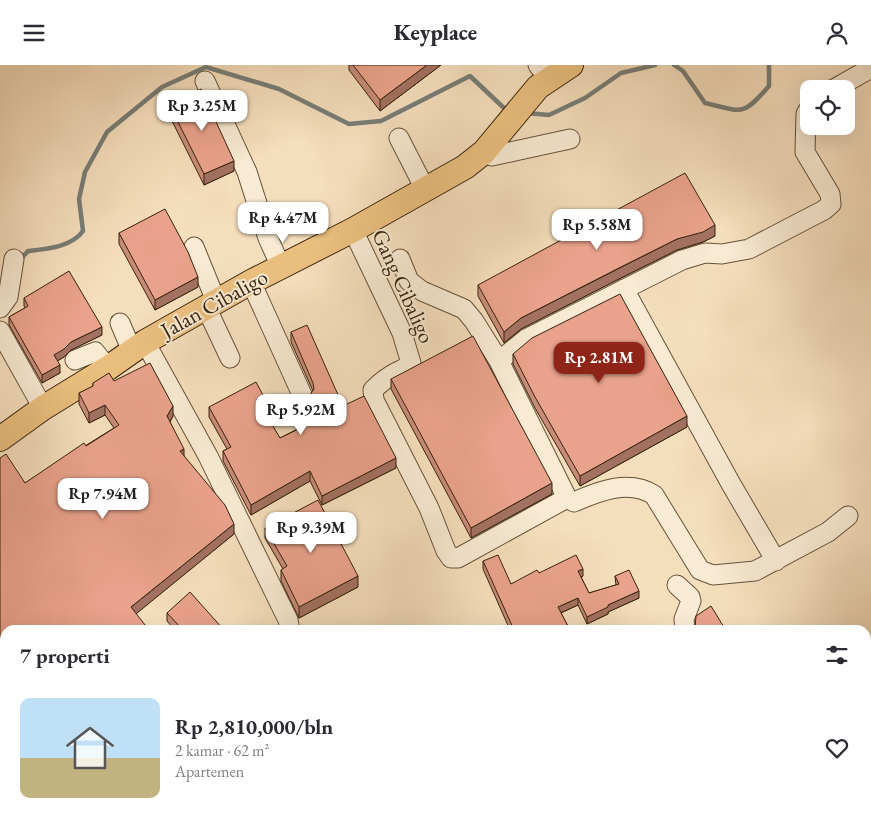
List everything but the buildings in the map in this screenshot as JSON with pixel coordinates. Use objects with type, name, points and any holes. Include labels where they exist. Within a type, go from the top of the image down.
[{"type":"main road","name":"Jalan Cibaligo","points":[[0,439],[43,408],[108,368],[138,346],[250,282],[353,230],[465,167],[484,152],[538,87],[543,72],[571,65]]},
{"type":"street","points":[[850,80],[871,68]]},
{"type":"street","points":[[205,81],[247,172],[268,238],[281,267]]},
{"type":"street","points":[[498,361],[526,339],[694,255],[705,253],[722,255],[749,249],[816,214],[831,204],[830,194],[805,152],[805,135]]},
{"type":"street","points":[[399,138],[425,189]]},
{"type":"street","points":[[484,152],[492,156],[570,139]]},
{"type":"street","name":"Gang Cibaligo","points":[[353,230],[402,333],[411,357],[411,363],[406,369],[381,382],[373,391],[374,400],[451,558],[458,557],[567,499]]},
{"type":"street","points":[[194,247],[230,358]]},
{"type":"street","points":[[0,308],[8,297],[14,259]]},
{"type":"street","points":[[400,259],[410,281],[422,291],[464,309],[474,321],[498,361],[567,499],[574,502],[610,489],[634,486],[647,490],[654,495],[700,570],[713,575],[755,571],[828,532],[848,516]]},
{"type":"street","points":[[250,282],[303,397]]},
{"type":"street","points":[[624,289],[730,484],[776,561]]},
{"type":"street","points":[[120,323],[138,346],[208,456],[289,625]]},
{"type":"street","points":[[0,331],[43,408]]},
{"type":"street","points":[[75,360],[95,352],[108,368]]},
{"type":"street","points":[[677,585],[690,597],[691,601],[684,619],[685,625]]},
{"type":"waterway","points":[[527,113],[549,115],[585,98],[621,73],[655,65]]},
{"type":"waterway","points":[[674,65],[683,71],[705,103],[735,110],[747,107],[753,103],[769,86],[769,65]]},
{"type":"waterway","points":[[20,260],[28,251],[66,244],[83,231],[79,199],[85,172],[107,132],[162,87],[206,67],[279,89],[349,124],[381,121],[470,76],[505,109],[509,110]]}]
